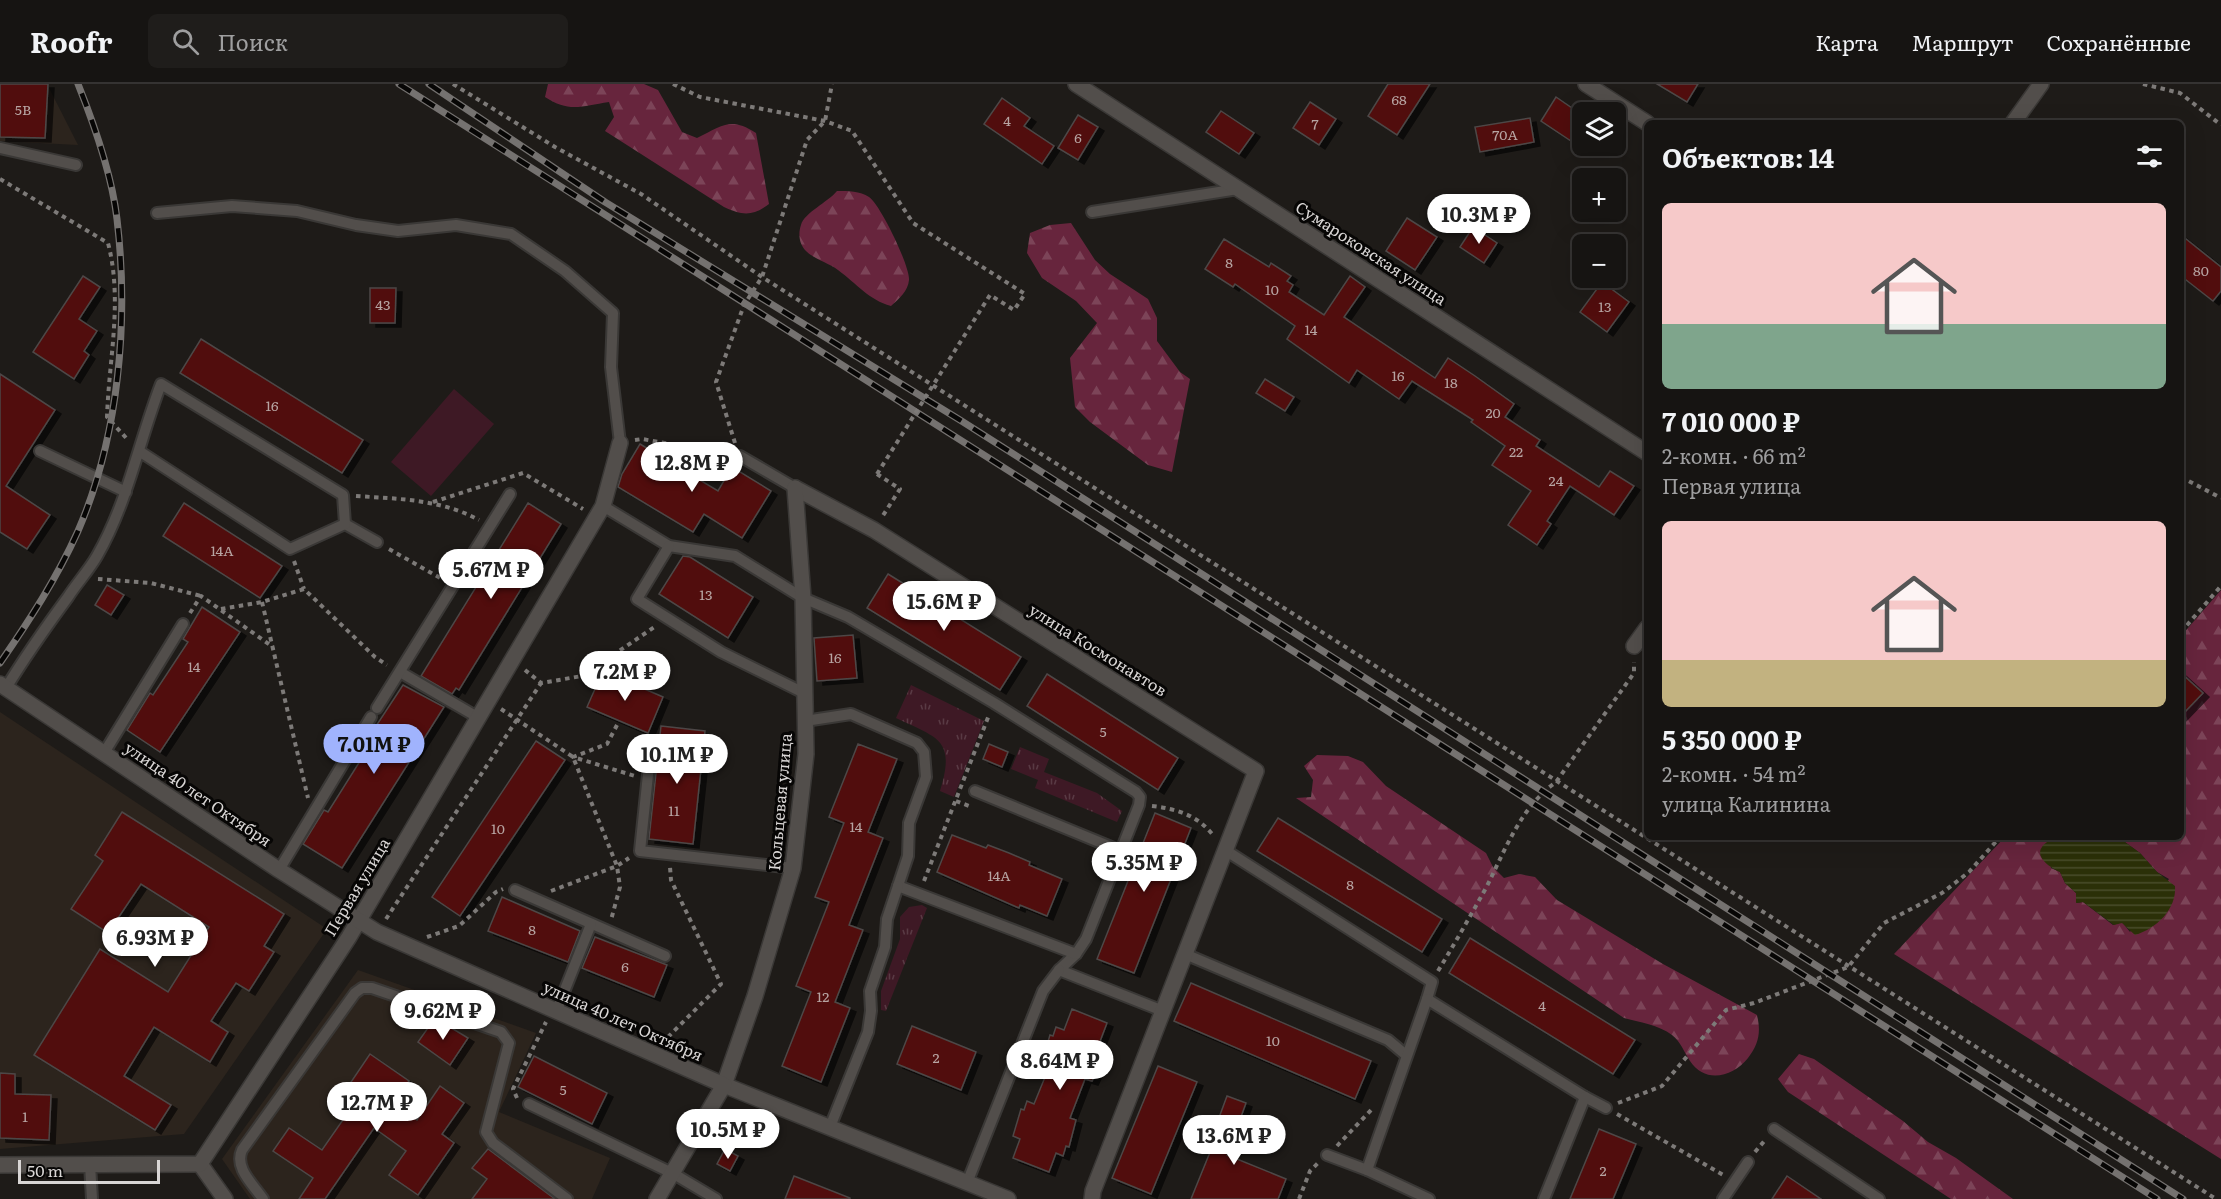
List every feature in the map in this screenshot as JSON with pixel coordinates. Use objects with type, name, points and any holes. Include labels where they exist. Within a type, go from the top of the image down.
[{"type":"street","name":"Сумароковская улица","points":[[1076,84],[1644,451]]},
{"type":"street","points":[[1586,84],[1644,121]]},
{"type":"street","points":[[2015,120],[2041,84]]},
{"type":"street","name":"Первая улица","points":[[200,1164],[358,921],[603,506],[620,443]]},
{"type":"street","name":"улица Космонавтов","points":[[795,488],[874,530],[1256,771],[1225,850]]},
{"type":"street","name":"Кольцевая улица","points":[[657,1199],[674,1174],[724,1085],[759,986],[793,868],[806,754],[803,598],[795,488]]},
{"type":"street","points":[[1634,646],[1644,632]]},
{"type":"street","name":"улица 40 лет Октября","points":[[3,686],[279,870],[377,932],[724,1085],[1008,1199]]},
{"type":"street","points":[[1092,1199],[1093,1191],[1225,850]]},
{"type":"street","points":[[0,1165],[200,1164],[225,1199]]},
{"type":"lane","points":[[0,148],[76,165]]},
{"type":"lane","points":[[1092,212],[1239,189]]},
{"type":"lane","points":[[157,213],[232,207],[297,211],[356,225],[398,231],[456,225],[511,234],[565,271],[613,313],[611,366],[620,443]]},
{"type":"lane","points":[[3,686],[97,556],[126,492],[139,451],[143,429],[161,384],[343,495],[345,524]]},
{"type":"lane","points":[[40,451],[126,492]]},
{"type":"lane","points":[[139,451],[290,549],[345,524]]},
{"type":"lane","points":[[740,456],[795,488]]},
{"type":"lane","points":[[279,870],[510,494]]},
{"type":"lane","points":[[603,506],[669,546],[735,556],[803,598],[848,617],[994,703],[1136,792],[1140,798],[1086,939],[1076,954],[1059,970],[1043,991],[968,1183]]},
{"type":"lane","points":[[345,524],[377,542]]},
{"type":"lane","points":[[669,546],[637,599],[721,652],[804,693]]},
{"type":"lane","points":[[104,753],[183,624]]},
{"type":"lane","points":[[400,672],[479,718]]},
{"type":"lane","points":[[805,721],[851,714],[917,743],[924,752],[926,777],[909,823],[908,856],[887,919],[885,947],[870,991],[871,1011],[868,1032],[830,1127]]},
{"type":"lane","points":[[651,746],[640,851],[793,868]]},
{"type":"lane","points":[[975,792],[1121,851]]},
{"type":"lane","points":[[1225,850],[1432,982],[1367,1170]]},
{"type":"lane","points":[[898,885],[1076,954]]},
{"type":"lane","points":[[515,890],[665,956]]},
{"type":"lane","points":[[553,1011],[591,924]]},
{"type":"lane","points":[[1185,954],[1388,1040],[1407,1054]]},
{"type":"lane","points":[[1059,970],[1163,1011]]},
{"type":"lane","points":[[263,1199],[240,1167],[238,1159],[242,1150],[355,993],[362,988],[383,992],[501,1032],[506,1037],[509,1043],[486,1132],[493,1143],[567,1199]]},
{"type":"lane","points":[[1427,999],[1606,1108]]},
{"type":"lane","points":[[1544,1199],[1585,1097]]},
{"type":"lane","points":[[529,1104],[674,1174],[716,1199]]},
{"type":"lane","points":[[1774,1129],[1880,1199]]},
{"type":"lane","points":[[1327,1155],[1367,1170],[1429,1199]]},
{"type":"lane","points":[[1723,1199],[1748,1162]]},
{"type":"lane","points":[[90,1164],[92,1199]]},
{"type":"path","points":[[453,84],[555,147],[641,194],[762,278],[1644,838]]},
{"type":"path","points":[[673,84],[700,97],[825,122],[852,131],[913,223],[1025,294],[1014,310],[990,295],[877,474],[900,489],[874,530]]},
{"type":"path","points":[[620,443],[642,439],[740,456],[716,381],[744,305],[762,278],[807,140],[825,122],[832,84]]},
{"type":"path","points":[[2143,84],[2180,93],[2221,125]]},
{"type":"path","points":[[0,180],[108,243],[114,265],[115,322],[107,417],[139,451]]},
{"type":"path","points":[[2184,479],[2221,498]]},
{"type":"path","points":[[343,495],[434,502],[457,508],[491,526]]},
{"type":"path","points":[[377,542],[453,586]]},
{"type":"path","points":[[290,549],[304,589],[375,657],[400,672]]},
{"type":"path","points":[[81,578],[151,583],[201,596],[273,646]]},
{"type":"path","points":[[2184,629],[2221,586]]},
{"type":"path","points":[[221,609],[262,602],[304,589]]},
{"type":"path","points":[[183,624],[201,596]]},
{"type":"path","points":[[262,602],[306,796],[317,806]]},
{"type":"path","points":[[512,661],[541,683],[582,676],[667,618]]},
{"type":"path","points":[[1432,982],[1464,930],[1524,814],[1542,792],[1556,782],[1634,673],[1634,646]]},
{"type":"path","points":[[377,932],[541,683]]},
{"type":"path","points":[[489,700],[573,757],[647,780]]},
{"type":"path","points":[[919,893],[994,703]]},
{"type":"path","points":[[573,757],[607,744],[617,725]]},
{"type":"path","points":[[573,757],[617,866],[620,887],[607,932]]},
{"type":"path","points":[[1139,805],[1179,810],[1205,825],[1225,850]]},
{"type":"path","points":[[1648,840],[2216,1199]]},
{"type":"path","points":[[1606,1108],[1662,1086],[1726,1010],[1754,1003],[1848,967],[1884,923],[1942,893],[1969,872],[1997,840]]},
{"type":"path","points":[[533,898],[617,866],[640,851]]},
{"type":"path","points":[[668,854],[671,880],[721,984],[668,1037]]},
{"type":"path","points":[[421,939],[459,926],[496,892],[506,888],[515,890]]},
{"type":"path","points":[[529,1104],[516,1098],[513,1089],[553,1011]]},
{"type":"path","points":[[1299,1199],[1310,1171],[1367,1117],[1372,1108]]},
{"type":"path","points":[[1606,1108],[1673,1144],[1734,1182]]},
{"type":"path","points":[[1748,1162],[1774,1129]]},
{"type":"shaded area","points":[[0,84],[47,84],[78,145],[0,141]]},
{"type":"shaded area","points":[[0,712],[327,929],[184,1134],[0,1149]]},
{"type":"shaded area","points":[[2050,840],[2122,840],[2140,853],[2157,872],[2175,886],[2173,903],[2157,923],[2135,935],[2122,923],[2114,925],[2083,902],[2076,903],[2076,893],[2065,883],[2060,872],[2042,859],[2040,851]]},
{"type":"shaded area","points":[[358,970],[536,1033],[499,1112],[610,1158],[592,1199],[250,1199],[222,1159]]},
{"type":"green space","points":[[548,84],[644,84],[658,90],[682,132],[697,138],[726,125],[739,125],[747,128],[756,133],[769,204],[753,213],[737,212],[724,207],[605,131],[614,117],[609,102],[576,107],[561,105],[545,97]]},
{"type":"green space","points":[[837,191],[858,192],[869,197],[894,236],[905,262],[909,280],[905,291],[891,306],[870,296],[838,270],[809,254],[802,245],[800,232],[803,221]]},
{"type":"green space","points":[[1071,223],[1095,260],[1110,274],[1148,299],[1157,318],[1157,341],[1180,372],[1190,379],[1172,472],[1148,465],[1090,422],[1075,407],[1070,358],[1097,323],[1076,301],[1042,278],[1027,253],[1030,233],[1050,225]]},
{"type":"green space","points":[[454,389],[494,424],[431,496],[391,462]]},
{"type":"green space","points":[[2221,590],[2221,1159],[1894,954],[2002,840],[2050,840],[2048,843],[2051,868],[2060,872],[2065,883],[2076,893],[2077,903],[2083,902],[2113,925],[2122,922],[2130,932],[2169,879],[2157,872],[2140,853],[2122,840],[2184,840],[2184,633]]},
{"type":"green space","points":[[911,685],[984,721],[954,797],[940,791],[946,760],[940,742],[933,736],[896,718]]},
{"type":"green space","points":[[1020,747],[1049,759],[1044,772],[1097,793],[1122,811],[1117,822],[1035,788],[1038,780],[1011,769]]},
{"type":"green space","points":[[1317,755],[1348,756],[1363,762],[1386,786],[1486,853],[1493,867],[1504,878],[1519,874],[1535,877],[1557,900],[1663,964],[1757,1015],[1758,1038],[1752,1053],[1735,1070],[1719,1075],[1703,1073],[1690,1061],[1672,1035],[1655,1026],[1624,1018],[1296,798],[1311,797],[1313,780],[1304,766]]},
{"type":"green space","points":[[922,905],[927,908],[886,1011],[881,1010],[881,991],[900,939],[900,917],[909,907]]},
{"type":"green space","points":[[1799,1054],[1814,1059],[1903,1121],[1928,1142],[1956,1158],[2013,1199],[1951,1199],[1788,1092],[1778,1079]]},
{"type":"building","points":[[0,84],[48,84],[45,138],[0,137]]},
{"type":"building","points":[[1388,84],[1430,84],[1397,135],[1368,116]]},
{"type":"building","points":[[1657,84],[1698,84],[1687,102]]},
{"type":"building","points":[[1556,97],[1572,108],[1572,142],[1541,121]]},
{"type":"building","points":[[1002,98],[1030,118],[1024,126],[1054,146],[1042,164],[984,124]]},
{"type":"building","points":[[1310,102],[1336,119],[1319,145],[1293,128]]},
{"type":"building","points":[[1221,111],[1254,133],[1239,154],[1206,132]]},
{"type":"building","points":[[1078,115],[1098,127],[1078,160],[1058,148]]},
{"type":"building","points":[[1530,118],[1534,142],[1480,152],[1475,127]]},
{"type":"building","points":[[1407,218],[1437,237],[1415,270],[1386,251]]},
{"type":"building","points":[[1473,227],[1497,243],[1484,263],[1460,247]]},
{"type":"building","points":[[2184,237],[2221,267],[2221,291],[2213,301],[2184,278]]},
{"type":"building","points":[[1224,239],[1269,267],[1271,263],[1291,276],[1287,281],[1293,285],[1289,292],[1324,315],[1350,276],[1365,287],[1344,317],[1435,378],[1448,358],[1475,376],[1514,404],[1505,417],[1540,440],[1536,446],[1599,487],[1610,471],[1634,486],[1614,515],[1570,486],[1547,521],[1551,524],[1537,545],[1508,525],[1531,491],[1492,465],[1505,446],[1471,422],[1473,420],[1412,381],[1399,399],[1357,370],[1349,383],[1287,339],[1295,326],[1235,284],[1233,287],[1205,269]]},
{"type":"building","points":[[83,276],[100,287],[79,319],[97,331],[84,351],[89,355],[74,379],[33,352]]},
{"type":"building","points":[[370,288],[396,288],[395,323],[370,323]]},
{"type":"building","points":[[1598,288],[1610,288],[1629,302],[1607,332],[1580,312]]},
{"type":"building","points":[[201,339],[363,440],[342,473],[180,373]]},
{"type":"building","points":[[0,374],[55,410],[6,486],[50,515],[27,549],[0,532]]},
{"type":"building","points":[[1265,379],[1294,397],[1285,411],[1256,393]]},
{"type":"building","points":[[640,444],[718,491],[732,467],[771,491],[742,538],[704,514],[693,532],[618,487],[622,474]]},
{"type":"building","points":[[184,503],[282,566],[260,598],[163,536]]},
{"type":"building","points":[[528,503],[561,524],[459,690],[456,688],[452,694],[421,676]]},
{"type":"building","points":[[683,556],[690,557],[753,597],[728,638],[659,594]]},
{"type":"building","points":[[888,574],[1021,657],[1000,690],[867,608]]},
{"type":"building","points":[[107,585],[124,595],[111,615],[95,605]]},
{"type":"building","points":[[202,607],[240,632],[160,752],[127,730],[150,693],[153,695],[188,642],[183,639]]},
{"type":"building","points":[[853,635],[857,678],[817,681],[814,638]]},
{"type":"building","points":[[603,671],[663,697],[648,733],[587,707]]},
{"type":"building","points":[[1047,674],[1178,758],[1158,790],[1027,706]]},
{"type":"building","points":[[2184,676],[2203,693],[2184,713]]},
{"type":"building","points":[[403,685],[444,707],[342,868],[303,844],[324,810],[328,812],[362,758],[357,755]]},
{"type":"building","points":[[661,726],[705,731],[693,844],[649,839]]},
{"type":"building","points":[[536,741],[565,760],[460,916],[432,897]]},
{"type":"building","points":[[858,744],[897,759],[868,832],[883,838],[849,925],[863,930],[835,1002],[850,1008],[821,1082],[782,1066],[811,992],[796,986],[829,902],[815,897],[844,823],[829,817]]},
{"type":"building","points":[[989,744],[1008,752],[1002,767],[983,759]]},
{"type":"building","points":[[122,812],[284,914],[264,946],[274,952],[249,991],[236,983],[211,1021],[228,1032],[210,1062],[154,1027],[124,1076],[171,1105],[155,1130],[34,1055],[100,949],[168,992],[209,927],[141,884],[108,933],[71,909],[103,861],[95,855]]},
{"type":"building","points":[[1155,813],[1191,828],[1134,973],[1097,959]]},
{"type":"building","points":[[1278,818],[1442,919],[1422,952],[1257,851]]},
{"type":"building","points":[[952,835],[986,848],[988,845],[1009,853],[1030,862],[1029,865],[1062,879],[1047,916],[1020,905],[1019,908],[937,872]]},
{"type":"building","points":[[502,897],[580,931],[568,962],[488,931]]},
{"type":"building","points":[[595,937],[667,965],[654,997],[582,968]]},
{"type":"building","points":[[1470,938],[1635,1040],[1613,1074],[1449,973]]},
{"type":"building","points":[[1191,983],[1371,1061],[1355,1099],[1174,1021]]},
{"type":"building","points":[[1072,1009],[1107,1023],[1099,1044],[1105,1046],[1102,1055],[1104,1056],[1092,1081],[1085,1079],[1070,1118],[1076,1120],[1069,1147],[1066,1146],[1063,1156],[1056,1153],[1049,1172],[1013,1158],[1020,1139],[1013,1136],[1021,1109],[1024,1110],[1027,1101],[1034,1104],[1050,1065],[1042,1062],[1050,1035],[1053,1036],[1056,1027],[1064,1030]]},
{"type":"building","points":[[435,1018],[468,1038],[450,1065],[418,1042]]},
{"type":"building","points":[[912,1026],[976,1052],[961,1090],[897,1064]]},
{"type":"building","points":[[370,1054],[409,1081],[393,1104],[417,1120],[440,1086],[464,1103],[442,1134],[454,1143],[418,1195],[389,1175],[406,1151],[374,1128],[325,1199],[299,1199],[313,1178],[273,1151],[289,1128],[322,1150],[361,1094],[349,1085]]},
{"type":"building","points":[[534,1056],[607,1093],[592,1124],[518,1087]]},
{"type":"building","points":[[1158,1066],[1197,1082],[1151,1194],[1112,1178]]},
{"type":"building","points":[[0,1073],[15,1074],[15,1094],[51,1095],[49,1140],[0,1138]]},
{"type":"building","points":[[1227,1096],[1246,1103],[1227,1155],[1286,1179],[1278,1199],[1191,1199],[1217,1135],[1213,1134]]},
{"type":"building","points":[[1599,1129],[1636,1144],[1613,1199],[1570,1199]]},
{"type":"building","points":[[488,1149],[555,1199],[472,1199],[487,1179],[472,1168]]},
{"type":"building","points":[[725,1149],[738,1156],[730,1171],[717,1164]]},
{"type":"building","points":[[794,1176],[850,1198],[850,1199],[785,1199]]},
{"type":"building","points":[[1787,1176],[1821,1199],[1772,1199]]},
{"type":"railway","points":[[0,663],[42,599],[78,531],[92,495],[112,417],[121,337],[122,297],[117,219],[102,150],[78,84]]},
{"type":"railway","points":[[399,84],[2157,1199]]},
{"type":"railway","points":[[429,84],[605,202],[960,420],[2183,1199]]}]
